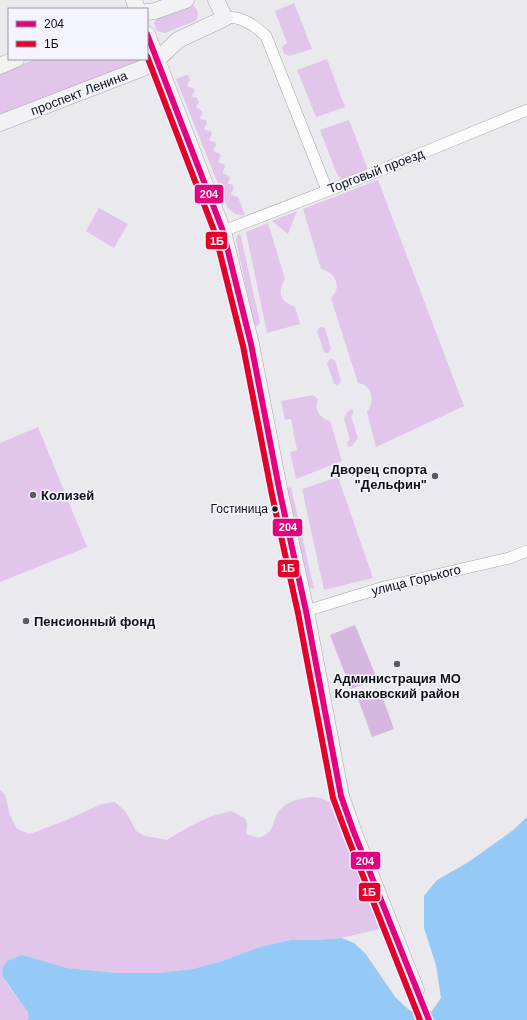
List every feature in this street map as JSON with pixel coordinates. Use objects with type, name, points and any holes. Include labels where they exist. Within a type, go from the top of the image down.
[{"type":"main road","points":[[148,12],[155,11],[186,0]]},
{"type":"main road","points":[[216,0],[225,18]]},
{"type":"main road","name":"проспект Ленина","points":[[0,123],[143,68],[157,60],[178,40],[225,18]]},
{"type":"main road","points":[[148,37],[223,231],[251,344],[280,493],[306,611],[341,796],[416,990]]},
{"type":"main road","points":[[0,66],[14,60]]},
{"type":"street","points":[[225,18],[232,16],[238,18],[256,28],[266,36],[326,190]]},
{"type":"street","name":"Торговый проезд","points":[[223,231],[376,172],[527,110]]},
{"type":"street","name":"улица Горького","points":[[306,611],[384,587],[508,558],[527,551]]},
{"type":"shaded area","points":[[294,3],[312,49],[289,56],[285,54],[282,47],[287,43],[275,11]]},
{"type":"shaded area","points":[[191,4],[197,11],[197,20],[165,33],[157,31],[154,23],[158,17]]},
{"type":"shaded area","points":[[327,59],[345,107],[316,117],[297,70]]},
{"type":"shaded area","points":[[33,60],[143,61],[0,116],[0,73]]},
{"type":"shaded area","points":[[186,75],[189,76],[190,80],[187,84],[188,87],[193,88],[195,91],[192,95],[193,97],[197,98],[199,102],[196,106],[203,113],[200,117],[201,119],[206,120],[207,124],[204,128],[205,130],[211,131],[212,134],[209,139],[210,141],[215,142],[216,145],[213,150],[221,156],[218,161],[219,163],[224,164],[225,167],[223,173],[229,176],[230,179],[227,183],[233,185],[234,189],[231,193],[232,195],[238,197],[245,215],[235,214],[227,206],[176,79]]},
{"type":"shaded area","points":[[349,120],[368,170],[345,179],[340,178],[336,172],[320,130]]},
{"type":"shaded area","points":[[378,180],[464,406],[376,447],[367,412],[370,408],[372,399],[370,390],[363,384],[358,383],[331,298],[335,294],[337,285],[336,280],[330,273],[321,269],[303,209]]},
{"type":"shaded area","points":[[99,208],[128,224],[114,248],[86,231]]},
{"type":"shaded area","points":[[297,211],[288,234],[272,221]]},
{"type":"shaded area","points":[[268,223],[285,279],[281,288],[281,296],[286,302],[295,307],[300,324],[267,333],[246,232]]},
{"type":"shaded area","points":[[240,233],[260,322],[257,326],[254,324],[236,240]]},
{"type":"shaded area","points":[[320,327],[325,328],[331,349],[328,353],[324,352],[317,331]]},
{"type":"shaded area","points":[[330,359],[335,360],[341,381],[338,385],[334,384],[327,363]]},
{"type":"shaded area","points":[[313,395],[318,399],[318,413],[326,420],[330,421],[342,461],[296,479],[290,452],[297,450],[291,419],[285,420],[281,401]]},
{"type":"shaded area","points":[[352,409],[354,412],[351,416],[358,438],[352,446],[348,447],[347,442],[350,440],[344,419],[347,412]]},
{"type":"shaded area","name":"Колизей","points":[[38,427],[87,547],[0,582],[0,443]]},
{"type":"shaded area","points":[[338,477],[373,578],[324,590],[302,489]]},
{"type":"shaded area","points":[[291,487],[314,589],[309,587],[286,489]]},
{"type":"shaded area","points":[[355,625],[377,679],[351,689],[330,635]]},
{"type":"shaded area","points":[[380,691],[394,729],[372,737],[358,699]]},
{"type":"shaded area","points":[[0,790],[5,795],[10,815],[17,829],[30,834],[102,804],[115,802],[126,812],[136,831],[145,836],[167,840],[198,822],[231,811],[246,819],[246,834],[259,838],[270,831],[277,813],[287,804],[303,798],[320,798],[330,803],[339,811],[384,928],[341,938],[291,940],[263,946],[222,961],[193,969],[158,973],[117,973],[67,968],[22,956],[2,968],[3,975],[9,987],[22,1004],[29,1017],[27,1020],[0,1020]]},
{"type":"water","points":[[527,817],[527,1020],[27,1020],[29,1017],[27,1011],[3,977],[2,968],[7,961],[22,955],[67,968],[117,973],[158,973],[193,969],[222,961],[263,946],[291,940],[342,938],[354,943],[365,953],[396,998],[409,1010],[422,1016],[432,1011],[441,998],[436,965],[424,928],[424,896],[437,880],[467,863],[512,831]]},
{"type":"transit line","name":"204","points":[[148,37],[223,231],[251,344],[280,493],[306,611],[341,796],[353,830],[429,1020]]},
{"type":"transit line","name":"1Б","points":[[148,59],[215,233],[243,346],[272,495],[298,613],[333,798],[420,1020]]},
{"type":"place","name":"Дворец спорта \"Дельфин\"","points":[[435,476]]},
{"type":"place","name":"Колизей","points":[[33,495]]},
{"type":"place","name":"Гостиница","points":[[275,509]]},
{"type":"place","name":"Пенсионный фонд","points":[[26,621]]},
{"type":"place","name":"Администрация МО Конаковский район","points":[[397,664]]}]
